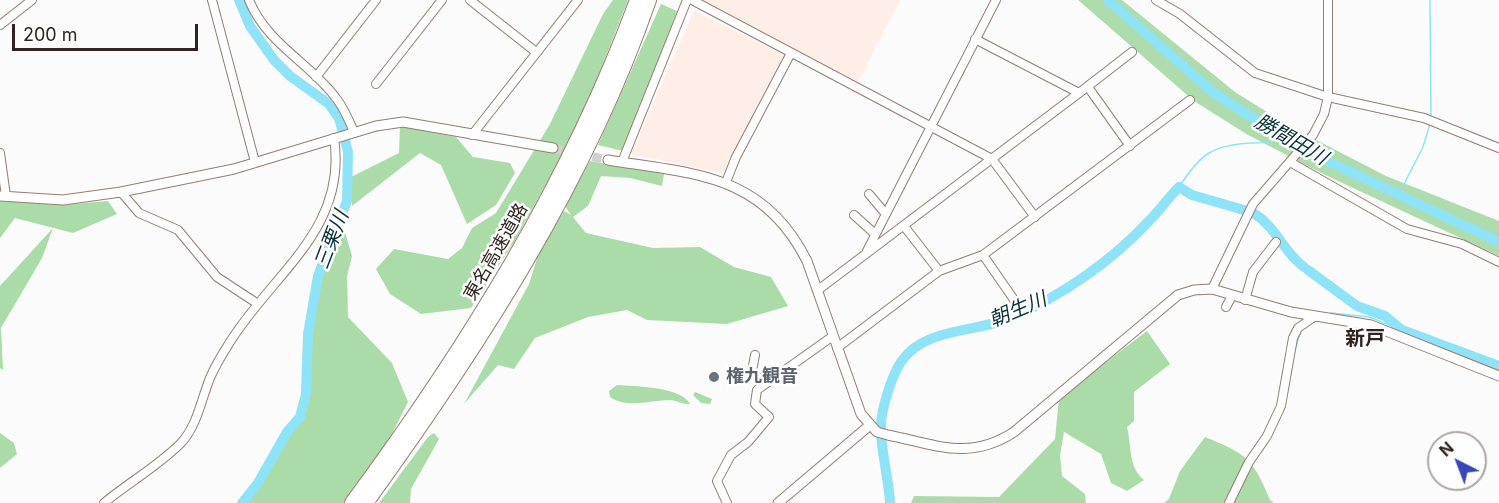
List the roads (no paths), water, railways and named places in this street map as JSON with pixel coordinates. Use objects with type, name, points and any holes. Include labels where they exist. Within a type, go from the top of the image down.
[{"type":"highway","name":"東名高速道路","points":[[352,503],[438,380],[516,256],[585,124],[638,8],[649,0]]},
{"type":"highway","name":"東名高速道路","points":[[366,503],[443,393],[532,250],[592,136],[638,8]]},
{"type":"street","points":[[0,25],[32,0]]},
{"type":"street","points":[[212,0],[255,162]]},
{"type":"street","points":[[249,0],[260,22],[278,44],[337,98],[354,132]]},
{"type":"street","points":[[316,77],[376,0]]},
{"type":"street","points":[[376,84],[442,0]]},
{"type":"street","points":[[470,0],[536,52]]},
{"type":"street","points":[[472,135],[578,0]]},
{"type":"street","points":[[622,162],[687,0]]},
{"type":"street","points":[[692,0],[992,159],[1035,217]]},
{"type":"street","points":[[867,252],[874,234],[996,0]]},
{"type":"street","points":[[1156,0],[1180,14],[1256,73],[1328,97],[1424,118],[1499,148]]},
{"type":"street","points":[[1212,289],[1253,204],[1313,135],[1324,114],[1328,97],[1328,0]]},
{"type":"street","points":[[975,39],[1079,93]]},
{"type":"street","points":[[818,290],[1132,52]]},
{"type":"street","points":[[726,182],[736,157],[791,53]]},
{"type":"street","points":[[1088,87],[1130,146]]},
{"type":"street","points":[[837,348],[939,271],[983,255],[1190,100]]},
{"type":"street","points":[[0,153],[3,196],[63,200],[121,192],[255,162],[354,132],[404,122],[553,148]]},
{"type":"street","points":[[104,503],[180,444],[192,428],[211,375],[220,358],[258,304],[316,232],[335,186],[337,156],[334,138]]},
{"type":"street","points":[[608,160],[726,182],[759,200],[788,229],[807,261],[858,406],[874,428],[888,435],[958,450],[991,446],[1014,432],[1178,295],[1194,290],[1212,289],[1245,300],[1314,317],[1371,325],[1499,376]]},
{"type":"street","points":[[1290,162],[1407,229],[1462,244],[1499,262]]},
{"type":"street","points":[[121,192],[139,213],[178,230],[217,277],[258,304]]},
{"type":"street","points":[[869,194],[885,213]]},
{"type":"street","points":[[854,215],[874,234]]},
{"type":"street","points":[[904,226],[939,271]]},
{"type":"street","points":[[1245,300],[1253,272],[1276,242]]},
{"type":"street","points":[[983,255],[1017,304]]},
{"type":"street","points":[[1226,307],[1232,296]]},
{"type":"street","points":[[1229,503],[1249,462],[1267,436],[1281,406],[1293,338],[1298,327],[1314,317]]},
{"type":"street","points":[[727,503],[717,481],[731,455],[748,442],[769,417],[755,404],[757,390],[763,383],[833,336]]},
{"type":"street","points":[[755,355],[752,371],[763,383]]},
{"type":"street","points":[[778,503],[874,428]]},
{"type":"waterway","name":"三栗川","points":[[239,0],[250,26],[274,60],[290,76],[329,104],[339,118],[348,152],[347,201],[318,276],[308,334],[306,394],[300,417],[287,432],[258,483],[242,503]]},
{"type":"waterway","name":"勝間田川","points":[[1108,0],[1214,93],[1298,147],[1499,242]]},
{"type":"waterway","points":[[1430,0],[1431,119]]},
{"type":"waterway","points":[[1398,196],[1423,147],[1430,124]]},
{"type":"waterway","points":[[1179,187],[1193,167],[1216,149],[1237,144],[1271,142],[1283,138]]},
{"type":"waterway","name":"朝生川","points":[[890,503],[881,419],[894,375],[901,362],[911,351],[936,337],[1008,319],[1065,289],[1118,251],[1153,217],[1179,187],[1192,195],[1244,210]]},
{"type":"waterway","name":"朝生川","points":[[1255,214],[1269,226],[1291,255],[1304,267]]},
{"type":"waterway","name":"朝生川","points":[[1308,270],[1357,306],[1385,316],[1402,330],[1499,366]]},
{"type":"waterway","points":[[1331,313],[1369,317],[1402,330]]},
{"type":"waterway","points":[[1294,354],[1300,333]]},
{"type":"tunnel","points":[[553,148],[608,160]]},
{"type":"place","name":"権九観音","points":[[714,377]]},
{"type":"district","name":"新戸","points":[[1365,339]]}]
